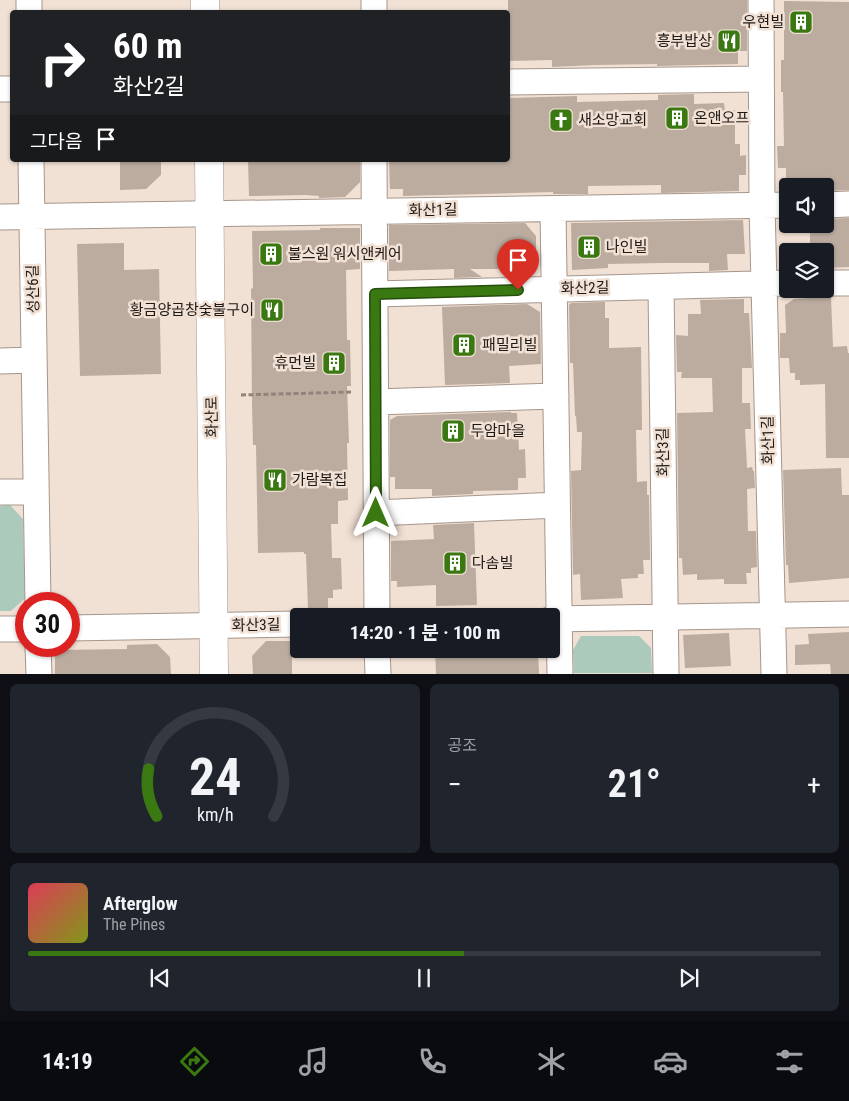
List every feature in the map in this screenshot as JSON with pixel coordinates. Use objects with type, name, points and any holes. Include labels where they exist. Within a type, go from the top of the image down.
[{"type":"street","name":"화산1길","points":[[761,0],[762,206],[776,283],[772,614],[774,674]]},
{"type":"street","points":[[510,82],[761,80]]},
{"type":"street","name":"성산6길","points":[[31,162],[38,592]]},
{"type":"street","name":"화산로","points":[[209,162],[214,674]]},
{"type":"street","points":[[374,162],[377,608]]},
{"type":"street","points":[[834,205],[849,204]]},
{"type":"street","points":[[762,206],[779,205]]},
{"type":"street","name":"화산1길","points":[[32,217],[762,206]]},
{"type":"street","points":[[553,209],[557,505],[555,608]]},
{"type":"street","points":[[0,217],[32,217]]},
{"type":"street","name":"화산2길","points":[[375,294],[776,283]]},
{"type":"street","points":[[834,283],[849,283]]},
{"type":"street","name":"화산3길","points":[[661,287],[666,674]]},
{"type":"street","points":[[0,360],[34,360]]},
{"type":"street","points":[[375,397],[556,396]]},
{"type":"street","points":[[0,492],[36,492]]},
{"type":"street","points":[[376,513],[557,505]]},
{"type":"street","points":[[560,619],[849,614]]},
{"type":"street","name":"화산3길","points":[[80,628],[290,624]]},
{"type":"street","points":[[0,629],[15,629]]},
{"type":"street","points":[[38,657],[39,674]]},
{"type":"street","points":[[377,658],[378,674]]},
{"type":"street","points":[[559,658],[560,674]]},
{"type":"path","points":[[241,395],[375,397]]},
{"type":"green space","points":[[10,505],[23,519],[25,592],[15,592],[15,607],[11,611],[0,611],[0,506]]},
{"type":"green space","points":[[581,636],[639,636],[651,648],[652,673],[574,673],[573,650]]},
{"type":"building","points":[[508,0],[747,0],[747,51],[738,51],[738,64],[552,67],[552,60],[510,61],[510,10],[508,10]]},
{"type":"building","points":[[784,1],[849,2],[849,190],[834,191],[834,178],[786,178],[786,168],[778,168],[777,146],[784,146],[781,60],[784,60]]},
{"type":"building","points":[[694,94],[694,104],[724,103],[725,111],[735,110],[735,144],[740,144],[740,156],[746,155],[746,175],[739,175],[739,191],[661,193],[661,185],[588,186],[588,194],[553,194],[553,192],[403,196],[403,189],[390,189],[389,162],[510,162],[510,98],[577,96],[577,102],[658,100],[658,95]]},
{"type":"building","points":[[120,162],[161,162],[161,175],[146,189],[120,190]]},
{"type":"building","points":[[248,162],[360,162],[360,182],[345,197],[319,198],[319,196],[306,195],[249,196]]},
{"type":"building","points":[[849,218],[849,267],[834,268],[834,243],[810,243],[810,233],[834,233],[834,219]]},
{"type":"building","points":[[743,220],[745,254],[727,254],[728,270],[709,271],[709,263],[662,263],[608,264],[608,268],[572,270],[571,223]]},
{"type":"building","points":[[525,223],[536,236],[536,269],[470,269],[482,277],[454,278],[454,269],[389,271],[389,225]]},
{"type":"building","points":[[320,228],[360,228],[360,269],[346,270],[347,340],[350,340],[351,386],[347,386],[348,500],[338,501],[338,524],[331,524],[332,558],[341,558],[342,589],[333,590],[333,598],[328,598],[328,608],[308,608],[306,554],[304,552],[258,553],[256,445],[253,445],[252,404],[252,231],[320,230]]},
{"type":"building","points":[[124,243],[124,270],[159,269],[161,374],[80,376],[77,244]]},
{"type":"building","points":[[831,298],[833,347],[847,346],[849,353],[849,458],[826,458],[825,384],[800,385],[800,380],[795,380],[795,373],[790,373],[789,358],[780,358],[780,333],[786,333],[785,305],[794,299]]},
{"type":"building","points":[[744,299],[744,313],[749,313],[752,368],[742,368],[742,403],[750,403],[751,429],[745,429],[747,468],[752,467],[754,471],[755,488],[747,489],[748,531],[756,531],[757,567],[751,568],[751,573],[746,573],[747,584],[724,584],[724,579],[697,580],[697,574],[683,575],[682,558],[679,558],[677,413],[713,412],[712,378],[681,378],[682,372],[677,372],[676,335],[688,336],[688,314],[701,314],[700,300]]},
{"type":"building","points":[[605,302],[605,318],[609,318],[609,348],[641,347],[642,430],[636,430],[637,482],[647,481],[650,560],[643,560],[644,574],[638,574],[638,578],[621,579],[623,598],[581,600],[580,574],[573,575],[571,471],[581,470],[582,432],[577,432],[575,416],[573,363],[570,363],[569,305],[571,303]]},
{"type":"building","points":[[527,304],[540,312],[541,364],[509,366],[510,383],[445,385],[442,307]]},
{"type":"building","points":[[517,413],[519,450],[525,449],[526,478],[518,478],[518,490],[473,491],[473,494],[432,496],[432,489],[395,489],[395,477],[390,477],[390,420],[397,416]]},
{"type":"building","points":[[841,468],[842,495],[849,495],[849,578],[789,583],[788,565],[786,565],[783,470]]},
{"type":"building","name":"다솜빌","points":[[474,523],[477,605],[436,606],[436,585],[397,587],[397,581],[391,581],[391,541],[434,539],[433,525]]},
{"type":"building","points":[[849,632],[849,674],[831,674],[830,664],[795,665],[795,645],[809,644],[808,634]]},
{"type":"building","points":[[729,633],[731,666],[685,668],[683,635]]},
{"type":"building","points":[[266,641],[290,641],[292,674],[253,674],[252,656]]},
{"type":"building","points":[[157,644],[170,657],[171,674],[55,674],[55,657],[80,657],[80,650],[127,649],[127,645]]},
{"type":"building","points":[[435,658],[538,658],[539,674],[436,674]]},
{"type":"place","name":"우현빌","points":[[801,22]]},
{"type":"place","name":"흥부밥상","points":[[729,41]]},
{"type":"place","name":"온앤오프","points":[[677,118]]},
{"type":"place","name":"새소망교회","points":[[561,120]]},
{"type":"place","name":"나인빌","points":[[589,247]]},
{"type":"place","name":"불스원 워시앤케어","points":[[271,254]]},
{"type":"place","name":"황금양곱창숯불구이","points":[[272,310]]},
{"type":"place","name":"패밀리빌","points":[[464,345]]},
{"type":"place","name":"휴먼빌","points":[[334,363]]},
{"type":"place","name":"두암마을","points":[[453,431]]},
{"type":"place","name":"가람복집","points":[[275,480]]},
{"type":"place","name":"다솜빌","points":[[455,563]]},
{"type":"route","points":[[376,513],[375,294],[518,290]]}]
